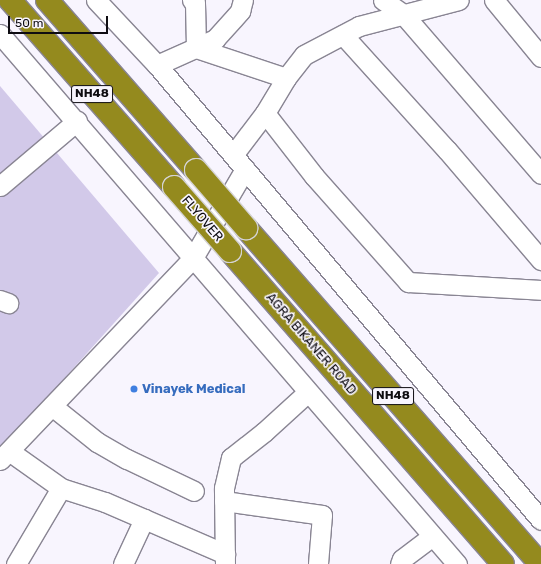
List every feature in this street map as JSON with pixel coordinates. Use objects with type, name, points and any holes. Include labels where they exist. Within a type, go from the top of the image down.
[{"type":"highway","name":"FLYOVER","points":[[10,0],[230,251]]},
{"type":"highway","name":"NH48","points":[[47,0],[540,564]]},
{"type":"highway","name":"AGRA BIKANER ROAD","points":[[230,251],[503,564]]},
{"type":"street","points":[[96,0],[156,64],[541,519]]},
{"type":"street","points":[[192,0],[195,3],[196,48]]},
{"type":"street","points":[[156,64],[215,39],[240,11],[243,0]]},
{"type":"street","points":[[383,0],[403,14],[541,174]]},
{"type":"street","points":[[308,392],[264,432],[231,458],[224,488],[225,559],[144,519],[105,502],[61,488],[4,455],[193,258],[239,162],[265,113],[286,78],[304,55],[359,26],[459,0]]},
{"type":"street","points":[[494,0],[541,57]]},
{"type":"street","points":[[0,34],[457,564]]},
{"type":"street","points":[[343,35],[448,150],[541,260]]},
{"type":"street","points":[[196,48],[286,78]]},
{"type":"street","points":[[265,113],[314,176],[408,282],[541,290]]},
{"type":"street","points":[[0,186],[76,121]]},
{"type":"street","points":[[52,406],[97,442],[127,459],[194,492]]},
{"type":"street","points":[[16,564],[61,488]]},
{"type":"street","points":[[224,501],[322,515],[318,564]]},
{"type":"street","points":[[123,564],[144,519]]},
{"type":"street","points":[[400,564],[402,559],[432,536]]},
{"type":"shaded area","points":[[0,86],[159,273],[0,450]]},
{"type":"place","name":"Vinayek Medical","points":[[134,389]]}]
